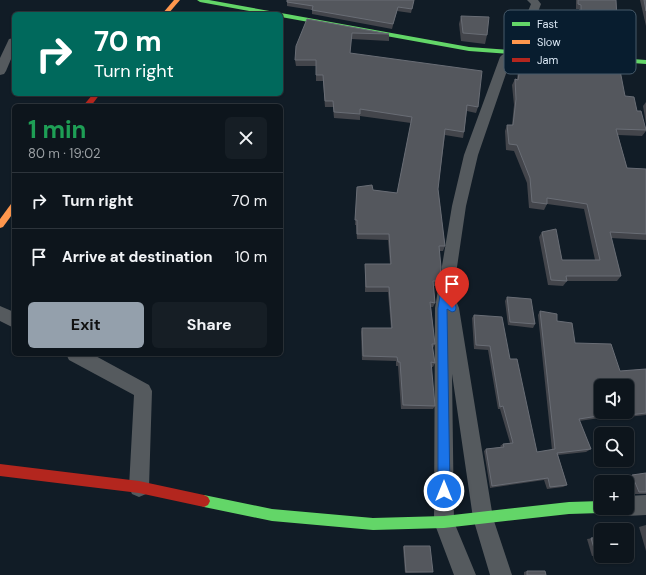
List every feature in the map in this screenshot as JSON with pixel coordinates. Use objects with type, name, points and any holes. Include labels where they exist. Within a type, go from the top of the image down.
[{"type":"street","points":[[167,12],[177,0]]},
{"type":"street","points":[[200,0],[264,12]]},
{"type":"street","points":[[532,0],[536,4],[534,10]]},
{"type":"street","points":[[283,15],[469,48],[504,51]]},
{"type":"street","points":[[0,71],[12,43]]},
{"type":"street","points":[[636,61],[646,62]]},
{"type":"street","points":[[465,575],[444,522],[443,308],[459,206],[471,155],[504,63]]},
{"type":"street","points":[[89,104],[95,96]]},
{"type":"street","points":[[0,225],[12,209]]},
{"type":"street","points":[[447,277],[483,518],[501,575]]},
{"type":"street","points":[[0,313],[12,320]]},
{"type":"street","points":[[79,356],[143,391],[139,487]]},
{"type":"street","points":[[0,470],[139,487],[272,515],[373,524],[444,522],[569,508],[594,507]]},
{"type":"street","points":[[634,506],[646,505]]},
{"type":"building","points":[[287,0],[414,0],[412,9],[398,7],[393,24],[312,10],[313,6],[287,2]]},
{"type":"building","points":[[578,0],[616,0],[617,10],[581,10],[581,5],[578,4]]},
{"type":"building","points":[[644,0],[646,0],[646,11]]},
{"type":"building","points":[[461,16],[489,17],[487,35],[463,33]]},
{"type":"building","points":[[307,19],[389,34],[352,33],[350,53],[482,71],[478,107],[467,105],[464,132],[445,129],[438,189],[445,246],[439,246],[441,267],[439,281],[433,281],[435,303],[430,302],[435,344],[432,344],[435,363],[431,362],[435,406],[403,405],[400,362],[398,362],[397,357],[363,356],[362,328],[392,328],[389,287],[366,287],[365,264],[391,264],[389,234],[357,234],[357,220],[355,220],[357,187],[372,185],[373,190],[397,193],[412,117],[360,109],[360,114],[334,112],[333,101],[325,101],[323,75],[316,75],[316,60],[295,60],[296,46]]},
{"type":"building","points":[[519,74],[621,74],[625,96],[634,97],[637,111],[641,111],[646,130],[616,129],[627,168],[646,169],[646,234],[610,232],[621,276],[566,276],[567,281],[551,280],[542,232],[556,229],[562,260],[600,260],[587,204],[547,198],[547,204],[532,202],[530,178],[517,145],[509,144],[507,125],[513,125],[516,99],[515,79],[518,80]]},
{"type":"building","points":[[507,297],[531,299],[535,324],[510,322]]},
{"type":"building","points":[[540,311],[557,314],[557,321],[572,323],[575,343],[611,344],[620,371],[646,369],[646,413],[634,414],[634,379],[594,379],[594,417],[579,419],[591,449],[557,453],[567,485],[550,487],[548,478],[492,486],[486,449],[504,447],[503,444],[513,443],[503,406],[500,407],[490,346],[476,345],[474,315],[502,317],[510,359],[517,359],[537,452],[555,449]]},
{"type":"building","points":[[646,473],[646,492],[639,492],[634,480],[634,475],[632,475]]},
{"type":"building","points":[[591,538],[594,538],[594,548]]},
{"type":"building","points":[[404,546],[430,546],[433,572],[406,572]]},
{"type":"building","points":[[527,571],[545,571],[546,575],[527,575]]},
{"type":"traffic: fast","points":[[200,0],[264,12]]},
{"type":"traffic: fast","points":[[283,15],[469,49],[504,52]]},
{"type":"traffic: fast","points":[[636,61],[646,62]]},
{"type":"traffic: fast","points":[[204,501],[272,515],[373,524],[444,522],[569,508],[594,507]]},
{"type":"traffic: slow","points":[[167,12],[177,0]]},
{"type":"traffic: slow","points":[[0,225],[12,209]]},
{"type":"traffic: jam","points":[[89,104],[95,96]]},
{"type":"traffic: jam","points":[[0,470],[139,487],[204,501]]},
{"type":"route","points":[[444,491],[443,308],[447,277],[452,308]]}]
